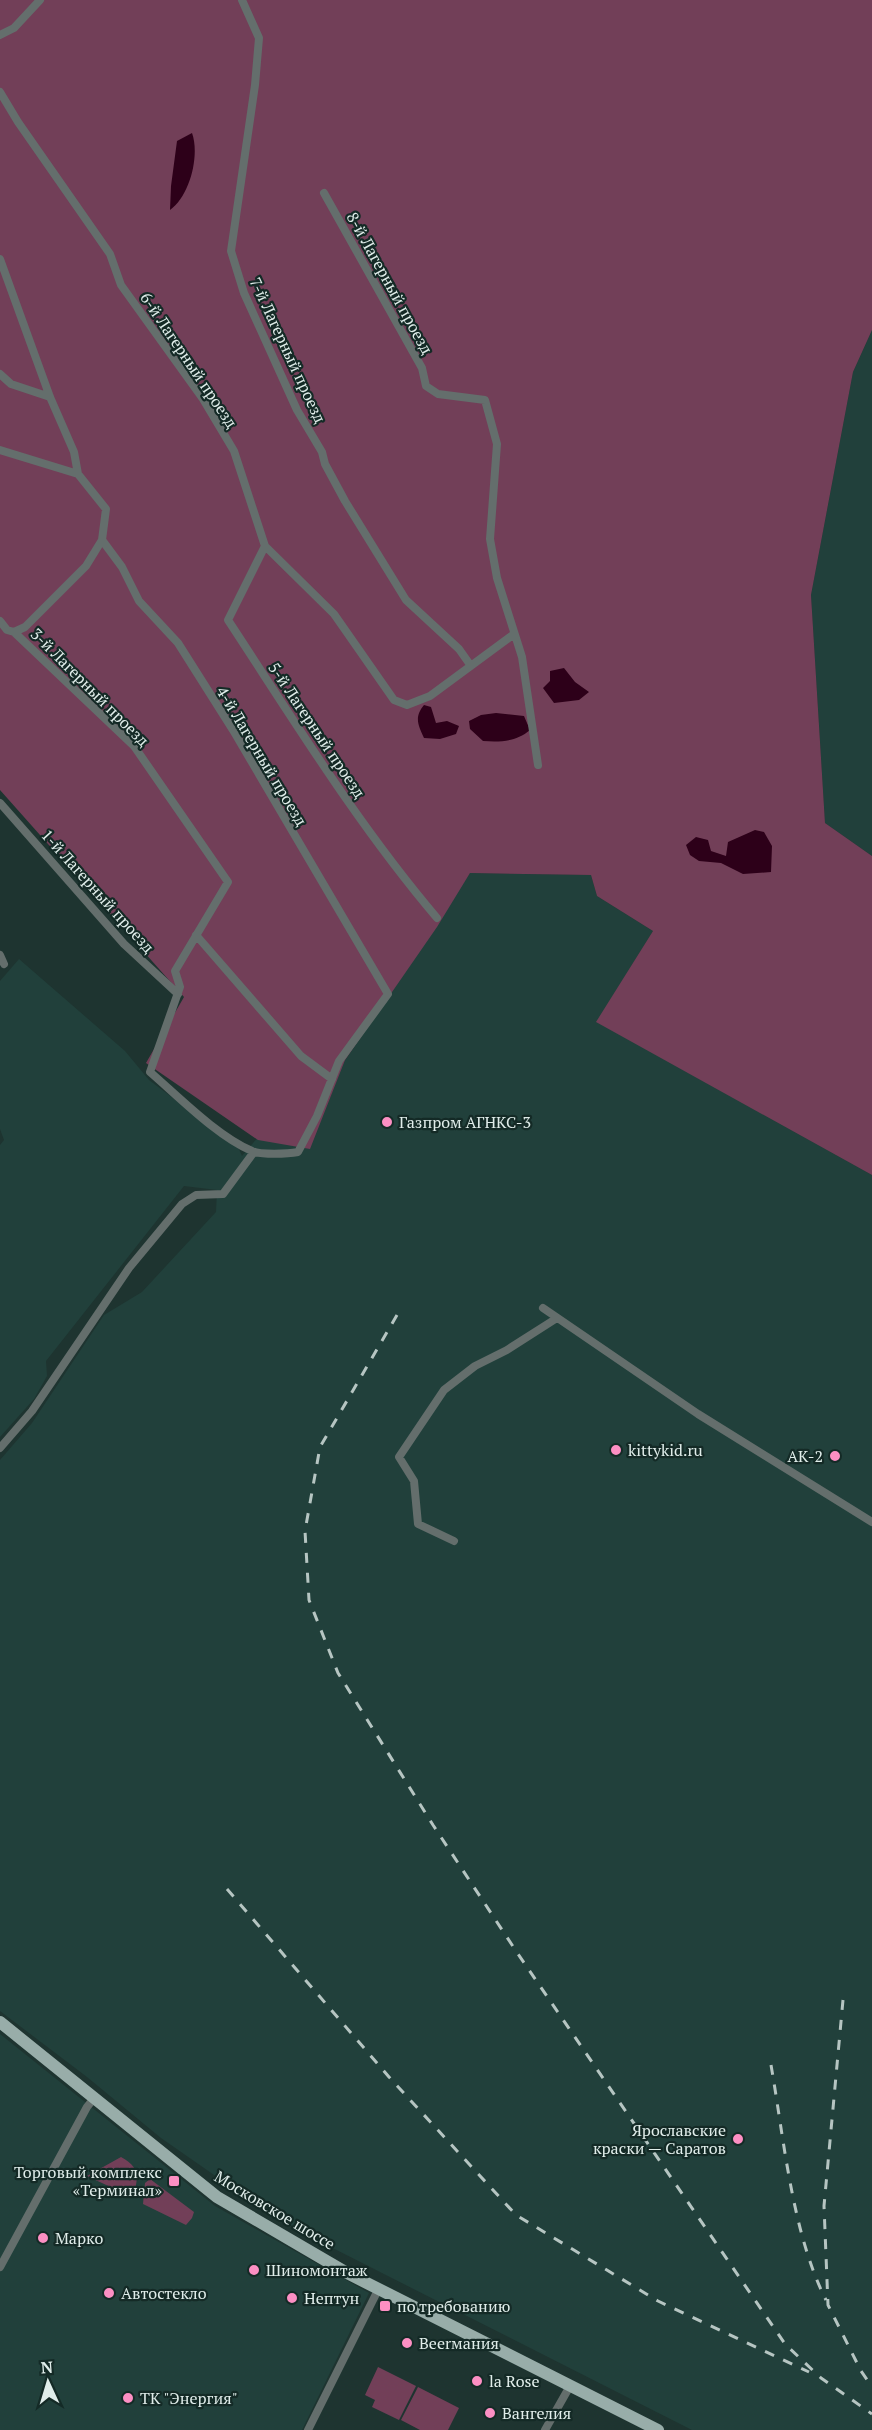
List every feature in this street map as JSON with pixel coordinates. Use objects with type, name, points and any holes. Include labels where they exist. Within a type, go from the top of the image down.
[{"type":"main road","name":"Московское шоссе","points":[[0,2022],[217,2197],[347,2272],[658,2430]]},
{"type":"street","points":[[0,36],[14,28],[40,0]]},
{"type":"street","name":"7-й Лагерный проезд","points":[[242,0],[259,38],[255,85],[231,251],[244,294],[297,410],[322,452],[325,464],[345,501],[406,600],[459,649],[471,666]]},
{"type":"street","name":"6-й Лагерный проезд","points":[[0,92],[18,122],[110,254],[121,285],[203,399],[234,451],[265,546],[334,614],[394,700],[407,705],[430,696],[514,634]]},
{"type":"street","name":"8-й Лагерный проезд","points":[[324,193],[422,368],[426,386],[438,394],[485,400],[497,444],[490,539],[497,578],[522,657],[538,765]]},
{"type":"street","points":[[0,259],[50,397],[74,452],[78,474],[106,509],[102,540]]},
{"type":"street","points":[[0,374],[11,384],[50,397]]},
{"type":"street","points":[[0,450],[78,474]]},
{"type":"street","name":"3-й Лагерный проезд","points":[[11,631],[25,627],[86,566],[102,540]]},
{"type":"street","name":"4-й Лагерный проезд","points":[[102,540],[122,567],[139,601],[178,643],[233,730],[388,994],[339,1061],[333,1079]]},
{"type":"street","name":"5-й Лагерный проезд","points":[[265,546],[228,620],[310,748],[393,866],[437,918]]},
{"type":"street","points":[[0,621],[11,631]]},
{"type":"street","name":"3-й Лагерный проезд","points":[[11,631],[134,746],[228,882],[175,970],[180,987],[178,994]]},
{"type":"street","name":"1-й Лагерный проезд","points":[[0,803],[124,944],[178,994]]},
{"type":"street","points":[[178,994],[150,1072],[204,1119],[254,1152],[283,1155],[298,1152],[333,1079],[294,1048],[196,935]]},
{"type":"street","points":[[0,955],[4,964]]},
{"type":"street","points":[[0,1448],[32,1411],[129,1268],[182,1204],[196,1195],[223,1194],[254,1152]]},
{"type":"street","points":[[543,1308],[698,1414],[872,1522]]},
{"type":"street","points":[[454,1541],[418,1524],[414,1481],[399,1457],[444,1390],[475,1366],[507,1350],[557,1318]]},
{"type":"street","points":[[0,2267],[87,2107],[95,2097]]},
{"type":"street","points":[[308,2430],[379,2288]]},
{"type":"street","points":[[545,2430],[570,2386]]},
{"type":"shaded area","points":[[0,0],[872,0],[872,330],[853,372],[811,595],[825,823],[872,856],[872,1175],[596,1022],[653,931],[597,896],[591,875],[470,873],[437,927],[345,1060],[310,1149],[258,1140],[146,1063],[184,997],[0,790]]},
{"type":"shaded area","points":[[192,133],[195,152],[192,174],[183,195],[170,210],[177,141]]},
{"type":"shaded area","points":[[872,330],[872,856],[825,823],[811,595],[853,372]]},
{"type":"shaded area","points":[[564,668],[575,682],[589,692],[579,700],[554,703],[543,688],[550,681],[550,671]]},
{"type":"shaded area","points":[[424,705],[431,707],[436,723],[447,721],[459,726],[456,734],[440,739],[424,738],[418,721],[419,713]]},
{"type":"shaded area","points":[[496,713],[524,716],[530,730],[513,739],[483,741],[470,729],[469,721],[481,715]]},
{"type":"shaded area","points":[[755,830],[764,832],[772,846],[771,872],[743,874],[721,863],[699,861],[690,855],[686,845],[696,837],[708,840],[711,851],[726,856],[728,842]]},
{"type":"shaded area","points":[[470,873],[591,875],[597,896],[653,931],[597,1022],[872,1175],[872,2430],[692,2430],[307,2235],[237,2191],[161,2138],[87,2077],[0,2011],[0,1460],[32,1423],[104,1315],[142,1292],[216,1212],[217,1190],[184,1186],[46,1361],[47,1376],[34,1399],[0,1437],[0,1145],[4,1140],[0,1129],[0,981],[19,959],[125,1051],[149,1080],[238,1147],[242,1156],[259,1136],[346,1055]]},
{"type":"shaded area","points":[[0,2034],[215,2206],[369,2293],[302,2430],[0,2430]]},
{"type":"shaded area","points":[[121,2157],[132,2165],[137,2174],[134,2198],[87,2176]]},
{"type":"shaded area","points":[[150,2179],[194,2212],[186,2225],[143,2204],[145,2183]]},
{"type":"shaded area","points":[[378,2367],[416,2386],[399,2420],[372,2407],[375,2400],[365,2395]]},
{"type":"shaded area","points":[[418,2387],[459,2408],[448,2430],[420,2430],[401,2420]]},
{"type":"railway","points":[[397,1315],[320,1447],[305,1531],[309,1600],[338,1673],[433,1825],[516,1951],[785,2344],[821,2378],[872,2414]]},
{"type":"railway","points":[[227,1889],[389,2077],[516,2215],[658,2301],[809,2372]]},
{"type":"railway","points":[[843,2000],[824,2206],[828,2305],[861,2371],[872,2387]]},
{"type":"railway","points":[[771,2065],[797,2216],[814,2274],[826,2300]]},
{"type":"place","name":"Газпром АГНКС-3","points":[[387,1122]]},
{"type":"place","name":"kittykid.ru","points":[[616,1450]]},
{"type":"place","name":"АК-2","points":[[835,1456]]},
{"type":"place","name":"Ярославские краски — Саратов","points":[[738,2139]]},
{"type":"place","name":"Торговый комплекс «Терминал»","points":[[174,2181]]},
{"type":"place","name":"Марко","points":[[43,2238]]},
{"type":"place","name":"Шиномонтаж","points":[[254,2270]]},
{"type":"place","name":"Автостекло","points":[[109,2293]]},
{"type":"place","name":"Нептун","points":[[292,2298]]},
{"type":"place","name":"по требованию","points":[[385,2306]]},
{"type":"place","name":"Beerмания","points":[[407,2343]]},
{"type":"place","name":"la Rose","points":[[477,2381]]},
{"type":"place","name":"ТК \"Энергия\"","points":[[128,2398]]},
{"type":"place","name":"Вангелия","points":[[490,2413]]}]
